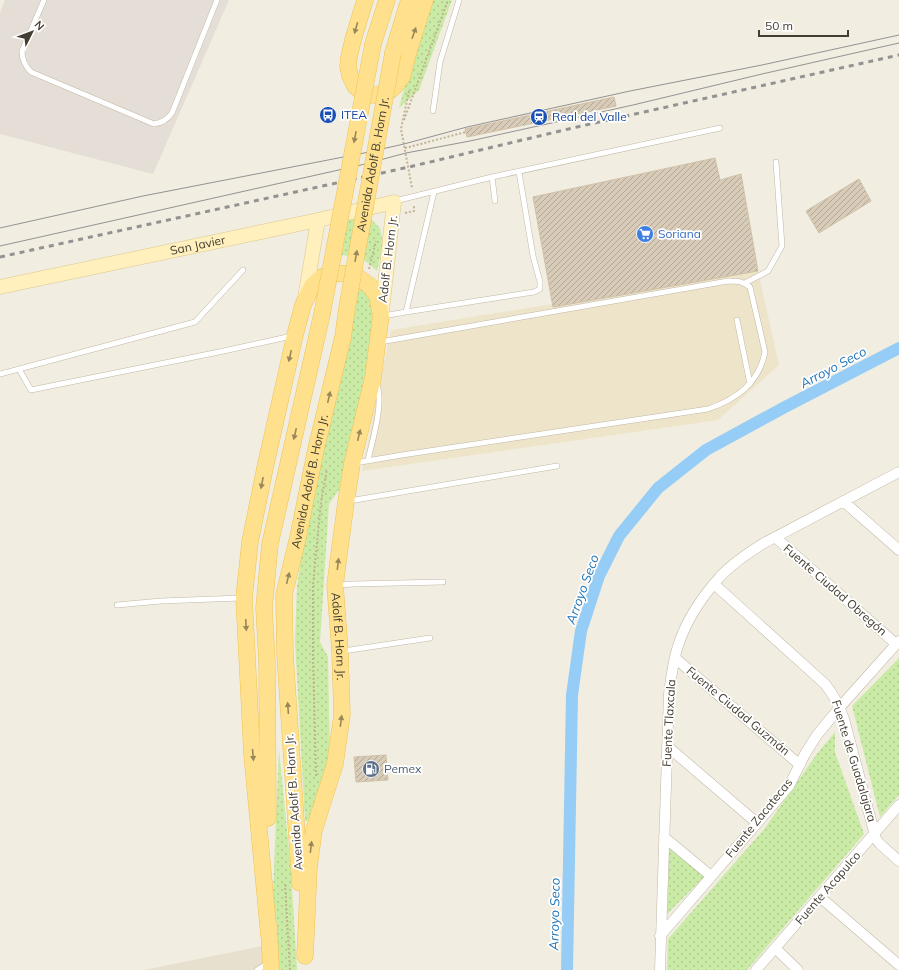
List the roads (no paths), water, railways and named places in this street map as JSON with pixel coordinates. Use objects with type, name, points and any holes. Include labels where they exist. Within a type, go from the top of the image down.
[{"type":"main road","points":[[365,0],[353,40],[348,66],[350,76],[355,86],[362,92],[371,95],[380,95],[388,92],[402,77],[425,0]]},
{"type":"main road","name":"Avenida Adolf B. Horn Jr.","points":[[271,966],[269,936],[267,662],[264,608],[270,544],[322,314],[373,44],[387,0]]},
{"type":"main road","name":"Avenida Adolf B. Horn Jr.","points":[[305,963],[284,654],[284,595],[298,537],[316,449],[343,337],[393,53],[409,0]]},
{"type":"main road","name":"Adolf B. Horn Jr.","points":[[269,936],[252,755],[244,598],[250,542],[265,468],[303,305],[312,286],[322,277],[334,273],[347,274],[359,278],[370,286],[377,296],[381,316],[360,462],[346,502],[335,585],[340,651],[342,715],[336,764],[314,830],[309,867],[305,963]]},
{"type":"street","name":"San Javier","points":[[0,286],[318,220],[394,202]]},
{"type":"street","name":"Adolf B. Horn Jr.","points":[[381,316],[394,202]]},
{"type":"street","name":"Adolf B. Horn Jr.","points":[[303,305],[318,220]]},
{"type":"street","name":"Fuente Tlaxcala","points":[[660,970],[669,694],[677,647],[685,627],[714,584],[744,556],[775,537],[899,472]]},
{"type":"street","points":[[843,501],[899,550]]},
{"type":"street","name":"Fuente Ciudad Obregón","points":[[775,537],[898,642]]},
{"type":"street","name":"Fuente de Guadalajara","points":[[714,584],[825,684],[832,693],[840,707],[876,839],[899,861]]},
{"type":"street","name":"Fuente Zacatecas","points":[[660,936],[777,800],[788,786],[817,735],[898,642]]},
{"type":"street","name":"Fuente Ciudad Guzmán","points":[[675,658],[800,765]]},
{"type":"street","points":[[667,746],[757,824]]},
{"type":"street","name":"Fuente Acapulco","points":[[756,970],[899,805]]},
{"type":"street","points":[[664,837],[712,876]]},
{"type":"street","points":[[820,897],[899,965]]},
{"type":"street","points":[[775,948],[798,970]]},
{"type":"lane","points":[[44,0],[22,51],[22,57],[27,68],[31,72],[154,124],[160,123],[169,118],[172,113],[217,0]]},
{"type":"lane","points":[[433,111],[440,62],[459,0]]},
{"type":"lane","points":[[394,202],[492,177],[720,128]]},
{"type":"lane","points":[[745,283],[768,271],[782,246],[776,162]]},
{"type":"lane","points":[[381,316],[534,292],[540,289],[540,282],[533,256],[519,172]]},
{"type":"lane","points":[[492,177],[495,201]]},
{"type":"lane","points":[[406,312],[434,192]]},
{"type":"lane","points":[[0,374],[194,322],[244,270]]},
{"type":"lane","points":[[360,462],[708,409],[728,400],[750,384],[760,370],[765,352],[750,287],[745,283],[738,281],[728,281],[377,342]]},
{"type":"lane","points":[[737,320],[750,384]]},
{"type":"lane","points":[[19,369],[30,390],[219,352],[295,335]]},
{"type":"lane","points":[[346,502],[557,466]]},
{"type":"lane","points":[[335,585],[443,582]]},
{"type":"lane","points":[[118,605],[161,601],[244,598]]},
{"type":"lane","points":[[340,651],[430,638]]},
{"type":"lane","points":[[256,970],[271,966]]},
{"type":"waterway","name":"Arroyo Seco","points":[[567,970],[572,695],[581,631],[599,576],[619,536],[658,488],[706,450],[899,348]]},
{"type":"tram line","points":[[0,228],[143,196],[364,153],[467,127],[630,91],[762,65],[899,35]]},
{"type":"tram line","points":[[0,246],[361,165],[406,153],[470,141],[633,105],[899,43]]},
{"type":"railway","points":[[0,257],[409,167],[577,127],[899,55]]},
{"type":"place","name":"ITEA","points":[[328,115]]},
{"type":"place","name":"Real del Valle","points":[[539,117]]},
{"type":"place","name":"Soriana","points":[[645,234]]},
{"type":"place","name":"Pemex","points":[[371,769]]}]
